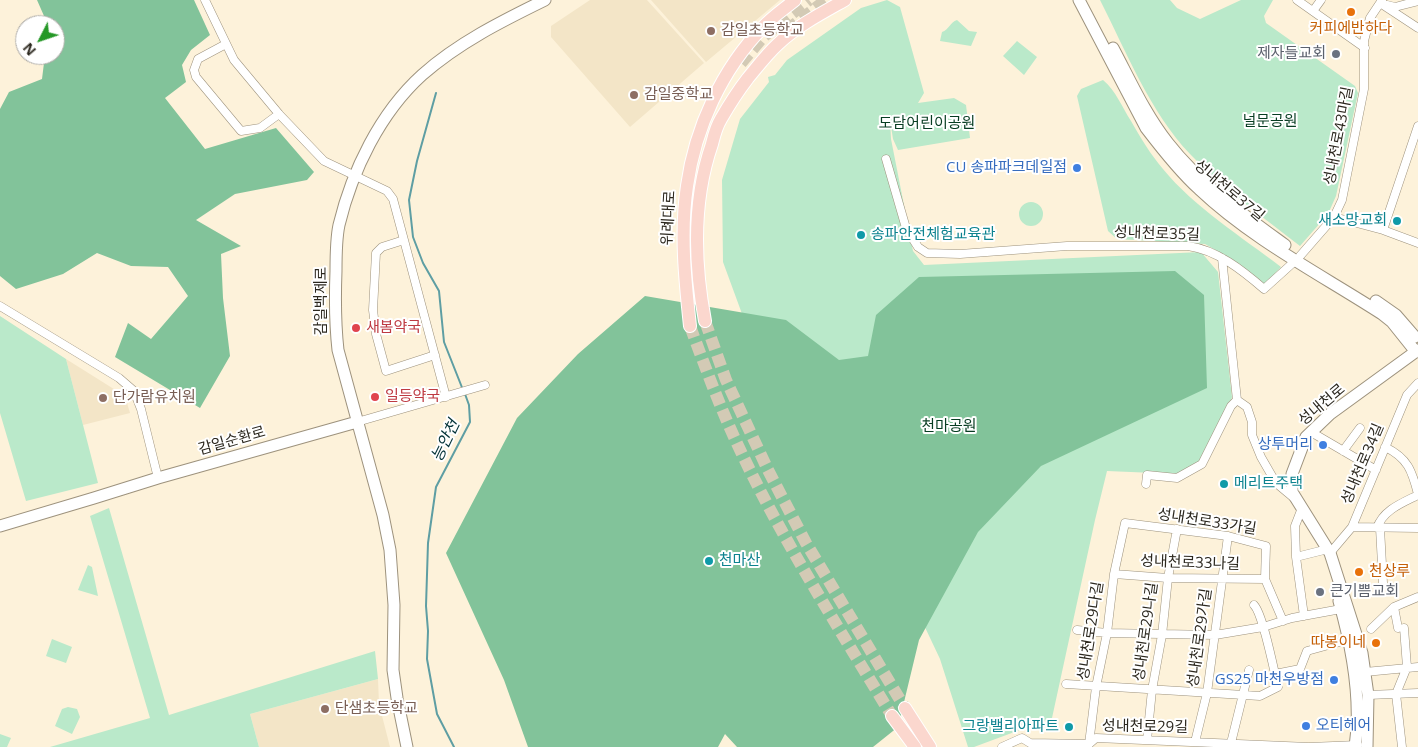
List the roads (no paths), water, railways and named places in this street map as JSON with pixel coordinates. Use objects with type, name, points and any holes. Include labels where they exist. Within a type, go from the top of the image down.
[{"type":"main road","name":"감일백제로","points":[[408,747],[393,670],[394,605],[390,550],[383,515],[338,350],[335,324],[339,226],[354,177],[376,133],[402,95],[419,78],[462,44],[545,0]]},
{"type":"main road","name":"위례대로","points":[[690,326],[683,240],[687,186],[706,114],[731,67],[763,27],[795,0]]},
{"type":"main road","name":"위례대로","points":[[705,321],[697,269],[699,194],[704,166],[720,121],[741,88],[779,43],[813,19],[845,0]]},
{"type":"main road","name":"성내천로37길","points":[[1079,0],[1114,58]]},
{"type":"main road","name":"성내천로37길","points":[[1087,0],[1146,128],[1197,188],[1216,204],[1382,314],[1417,348]]},
{"type":"main road","name":"성내천로37길","points":[[1297,258],[1373,299],[1396,315],[1417,348]]},
{"type":"main road","points":[[1396,315],[1402,316],[1418,327]]},
{"type":"main road","name":"성내천로","points":[[1367,747],[1368,695],[1362,653],[1329,551],[1292,492],[1292,474],[1306,437],[1330,414],[1417,348]]},
{"type":"main road","name":"감일순환로","points":[[0,526],[158,478],[357,422]]},
{"type":"main road","name":"성내천로","points":[[1329,551],[1330,574],[1341,609],[1351,656],[1358,709],[1355,746]]},
{"type":"main road","points":[[905,708],[930,747]]},
{"type":"main road","points":[[892,716],[915,747]]},
{"type":"street","points":[[205,0],[234,60],[279,114],[324,161],[354,177],[387,191],[394,199],[435,355],[450,396]]},
{"type":"street","points":[[1297,0],[1365,48]]},
{"type":"street","points":[[1313,11],[1321,0]]},
{"type":"street","points":[[1381,2],[1395,7],[1418,1]]},
{"type":"street","points":[[1381,2],[1418,28]]},
{"type":"street","name":"성내천로43마길","points":[[1222,258],[1246,273],[1264,289],[1297,258],[1334,217],[1342,200],[1364,90],[1364,41],[1370,18],[1381,2]]},
{"type":"street","points":[[226,44],[198,59],[194,70],[196,78],[241,131],[260,128],[279,114]]},
{"type":"street","points":[[1383,230],[1418,126]]},
{"type":"street","name":"성내천로35길","points":[[886,158],[906,228],[918,247],[928,253],[960,254],[1067,246],[1188,246],[1203,248],[1222,258]]},
{"type":"street","points":[[1334,217],[1418,241]]},
{"type":"street","points":[[404,240],[382,247],[376,253],[373,310],[376,334],[386,371],[435,355]]},
{"type":"street","points":[[1146,484],[1147,475],[1177,478],[1202,464],[1232,406],[1237,400],[1222,258]]},
{"type":"street","points":[[0,306],[118,378],[134,391],[141,409],[158,478]]},
{"type":"street","name":"성내천로34길","points":[[1329,551],[1352,527],[1407,395],[1418,383]]},
{"type":"street","name":"감일순환로","points":[[357,422],[485,385]]},
{"type":"street","points":[[1237,400],[1248,408],[1252,422],[1252,435],[1261,457],[1276,483],[1300,505],[1295,526],[1296,557],[1304,616]]},
{"type":"street","points":[[1344,451],[1360,428]]},
{"type":"street","points":[[1311,432],[1376,470]]},
{"type":"street","points":[[1383,583],[1378,528],[1380,520],[1386,512],[1417,490],[1406,461],[1394,451],[1385,447]]},
{"type":"street","name":"성내천로33가길","points":[[1125,523],[1228,536],[1266,546],[1265,579],[1283,621]]},
{"type":"street","name":"성내천로29다길","points":[[1089,744],[1096,687],[1107,633],[1114,574],[1125,523]]},
{"type":"street","points":[[1352,527],[1418,528]]},
{"type":"street","name":"성내천로29나길","points":[[1147,740],[1152,690],[1177,529]]},
{"type":"street","name":"성내천로29가길","points":[[1196,742],[1207,693],[1228,536]]},
{"type":"street","points":[[1296,557],[1329,551]]},
{"type":"street","name":"성내천로33나길","points":[[1114,574],[1168,578],[1265,579]]},
{"type":"street","points":[[1371,629],[1394,607],[1418,597]]},
{"type":"street","points":[[1066,684],[1260,696],[1278,687],[1263,628],[1257,608],[1254,605]]},
{"type":"street","points":[[1394,607],[1401,628],[1407,667],[1396,694],[1402,747]]},
{"type":"street","points":[[1076,630],[1162,635],[1215,635],[1263,628],[1283,621],[1341,609]]},
{"type":"street","points":[[1275,674],[1300,669],[1307,651],[1347,640]]},
{"type":"street","points":[[1365,672],[1418,667]]},
{"type":"street","points":[[1231,744],[1249,670]]},
{"type":"street","points":[[1368,695],[1418,693]]},
{"type":"street","name":"성내천로29길","points":[[1002,747],[1022,738],[1026,745],[1089,744],[1096,738],[1309,747],[1367,747]]},
{"type":"waterway","name":"능안천","points":[[436,93],[417,161],[409,200],[413,237],[423,263],[439,291],[444,342],[463,390]]},
{"type":"waterway","name":"능안천","points":[[454,747],[437,714],[427,659],[428,631],[426,606],[428,543],[436,487],[470,422],[469,405],[465,394]]},
{"type":"tunnel","points":[[741,63],[763,37],[809,0]]},
{"type":"tunnel","points":[[787,30],[826,0]]},
{"type":"tunnel","points":[[705,321],[726,380],[768,470],[806,543],[905,708]]},
{"type":"tunnel","points":[[690,326],[729,425],[770,510],[809,579],[892,716]]},
{"type":"place","name":"커피에반하다","points":[[1351,12]]},
{"type":"place","name":"감일초등학교","points":[[711,31]]},
{"type":"place","name":"제자들교회","points":[[1336,54]]},
{"type":"place","name":"감일중학교","points":[[634,95]]},
{"type":"place","name":"CU 송파파크데일점","points":[[1077,168]]},
{"type":"place","name":"새소망교회","points":[[1397,221]]},
{"type":"place","name":"송파안전체험교육관","points":[[861,235]]},
{"type":"place","name":"새봄약국","points":[[356,328]]},
{"type":"place","name":"일등약국","points":[[375,397]]},
{"type":"place","name":"단가람유치원","points":[[103,398]]},
{"type":"place","name":"상투머리","points":[[1323,445]]},
{"type":"place","name":"메리트주택","points":[[1224,484]]},
{"type":"place","name":"천마산","points":[[709,561]]},
{"type":"place","name":"천상루","points":[[1359,572]]},
{"type":"place","name":"큰기쁨교회","points":[[1320,592]]},
{"type":"place","name":"따봉이네","points":[[1376,643]]},
{"type":"place","name":"GS25 마천우방점","points":[[1334,680]]},
{"type":"place","name":"단샘초등학교","points":[[325,709]]},
{"type":"place","name":"오티헤어","points":[[1306,726]]},
{"type":"place","name":"그랑밸리아파트","points":[[1069,727]]},
{"type":"park label","name":"널문공원","points":[[1270,122]]},
{"type":"park label","name":"도담어린이공원","points":[[927,124]]},
{"type":"park label","name":"천마공원","points":[[949,427]]}]
